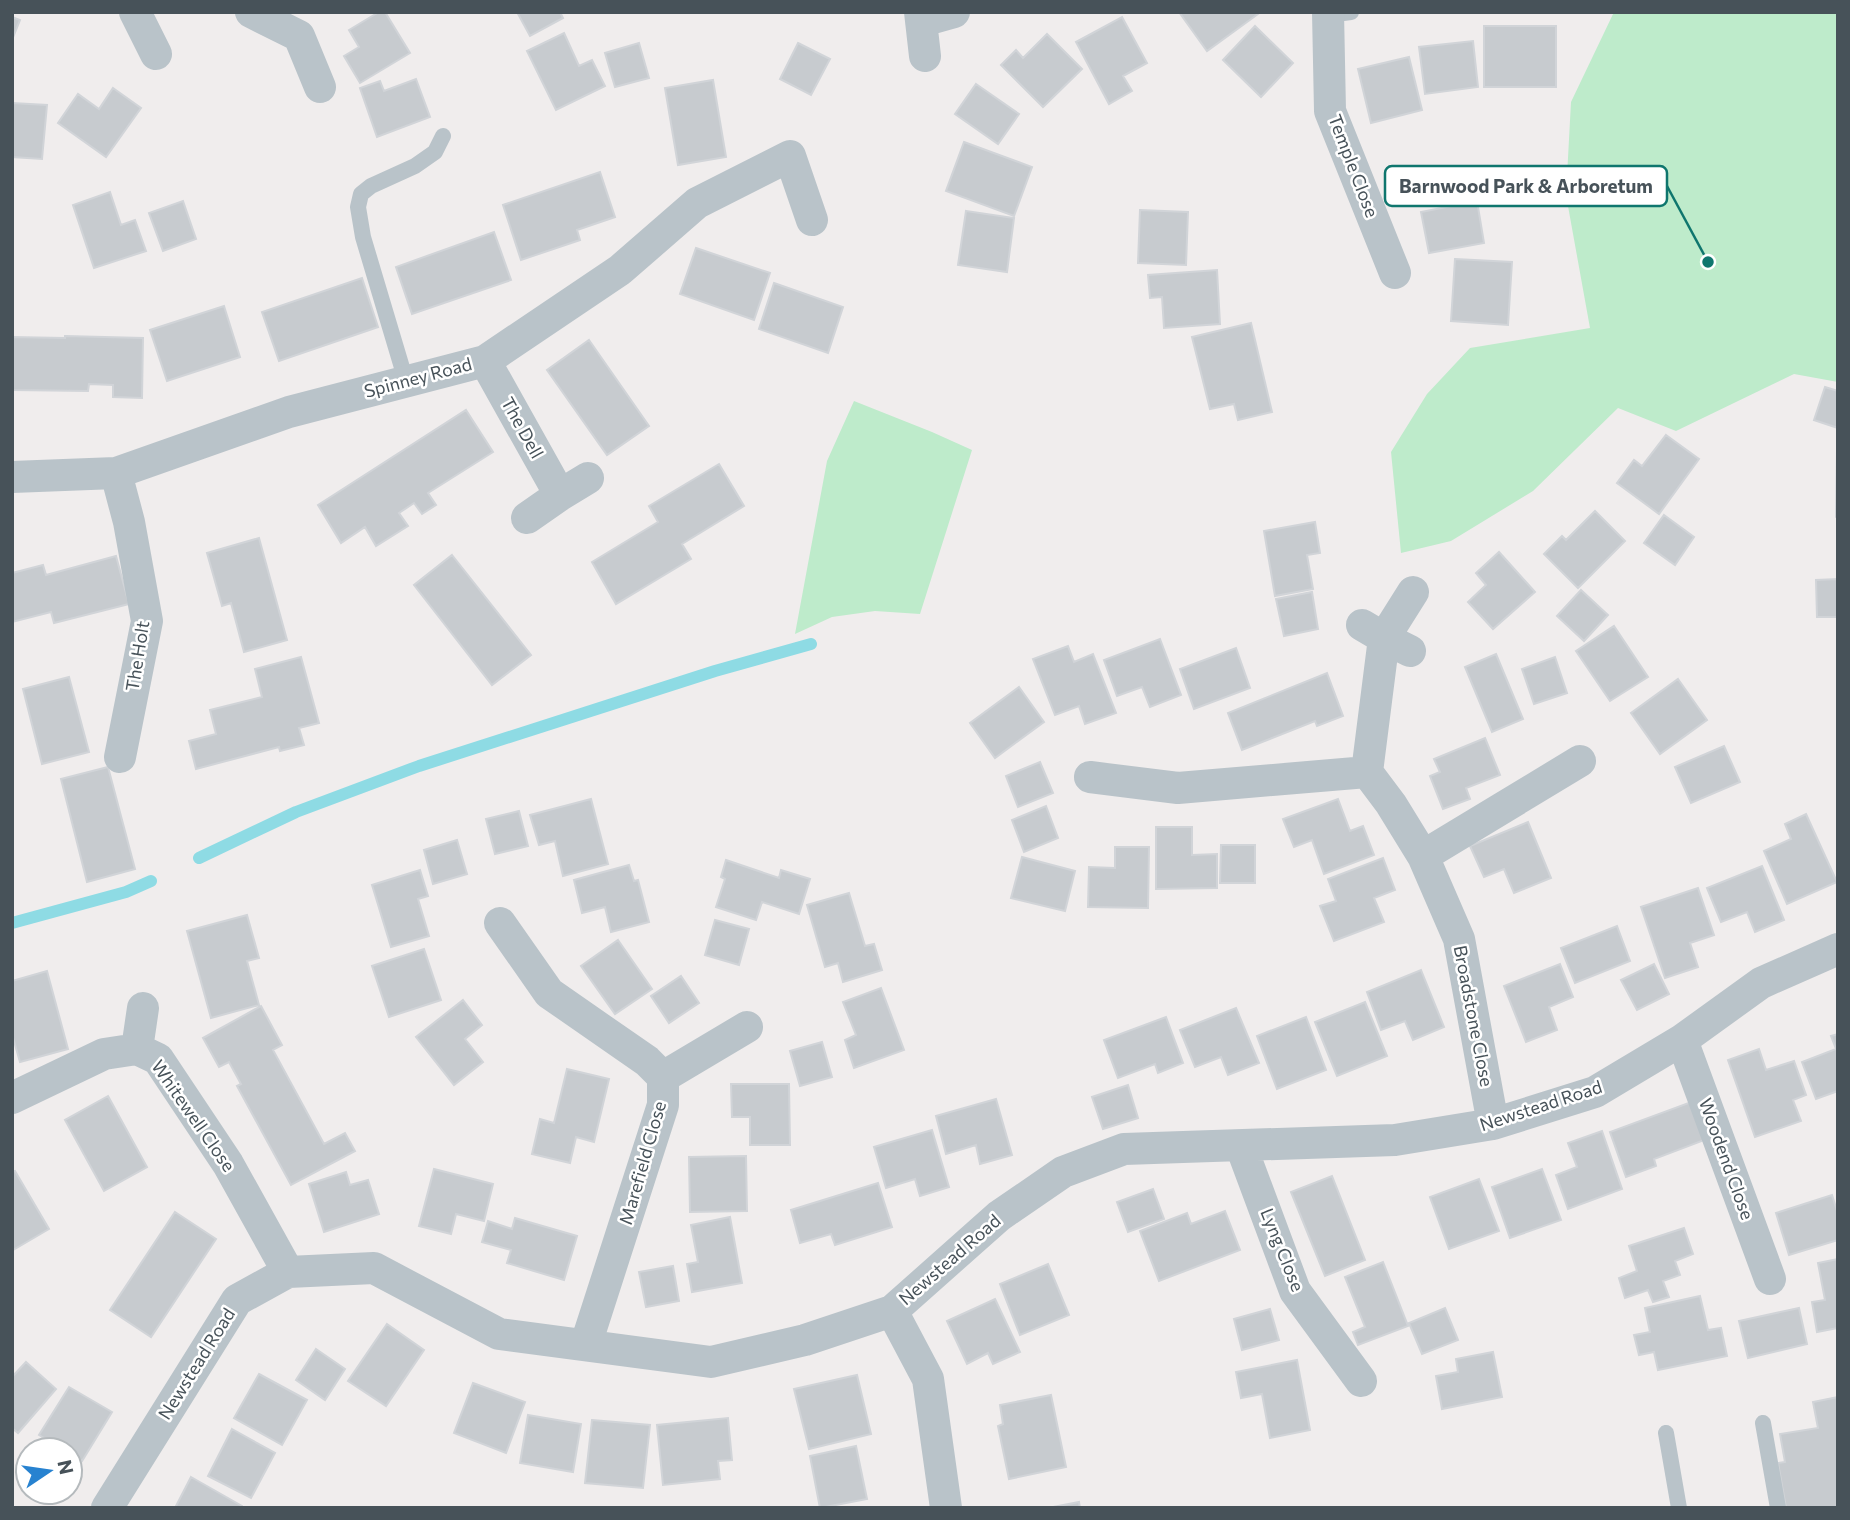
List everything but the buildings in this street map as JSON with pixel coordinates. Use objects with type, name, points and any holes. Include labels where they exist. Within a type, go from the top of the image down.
[{"type":"street","points":[[135,12],[156,54]]},
{"type":"street","points":[[251,12],[299,36],[320,87]]},
{"type":"street","points":[[925,56],[921,17],[954,12]]},
{"type":"street","name":"Temple Close","points":[[1335,13],[1330,111],[1395,273]]},
{"type":"street","name":"Spinney Road","points":[[12,477],[116,473],[289,412],[485,361],[620,270],[697,203],[790,156],[812,220]]},
{"type":"street","name":"The Dell","points":[[485,361],[560,495]]},
{"type":"street","name":"The Holt","points":[[116,473],[129,522],[147,621],[120,757]]},
{"type":"street","points":[[527,518],[588,478]]},
{"type":"street","points":[[1090,776],[1178,788],[1367,772],[1386,638],[1413,592]]},
{"type":"street","points":[[1423,856],[1582,760]]},
{"type":"street","name":"Broadstone Close","points":[[1367,772],[1391,803],[1423,856],[1459,939],[1493,1124]]},
{"type":"street","name":"Marefield Close","points":[[500,923],[549,993],[647,1061],[663,1076],[663,1105],[586,1344]]},
{"type":"street","name":"Newstead Road","points":[[107,1508],[237,1300],[288,1272],[374,1268],[499,1334],[711,1362],[805,1340],[892,1311],[999,1216],[1063,1172],[1124,1149],[1395,1140],[1493,1124],[1595,1092],[1682,1040],[1761,983],[1838,949]]},
{"type":"street","points":[[137,1049],[143,1008]]},
{"type":"street","points":[[663,1076],[747,1027]]},
{"type":"street","name":"Woodend Close","points":[[1682,1040],[1745,1251],[1770,1279]]},
{"type":"street","name":"Whitewell Close","points":[[12,1098],[104,1054],[137,1049],[158,1059],[228,1164],[288,1272]]},
{"type":"street","name":"Lyng Close","points":[[1241,1146],[1295,1291],[1361,1381]]},
{"type":"street","points":[[892,1311],[928,1379],[946,1508]]},
{"type":"lane","points":[[406,381],[363,237],[358,207],[361,194],[415,166],[435,152],[443,136]]},
{"type":"lane","points":[[1763,1423],[1778,1508]]},
{"type":"lane","points":[[1666,1433],[1679,1508]]},
{"type":"green space","points":[[1614,12],[1838,12],[1838,382],[1794,374],[1676,431],[1618,408],[1533,491],[1451,541],[1401,553],[1391,452],[1427,394],[1470,348],[1590,328],[1566,195],[1571,102]]},
{"type":"green space","points":[[854,401],[972,450],[920,614],[875,611],[832,617],[795,634],[827,461]]},
{"type":"waterway","points":[[199,858],[296,812],[419,766],[715,671],[811,644]]},
{"type":"waterway","points":[[12,923],[126,892],[151,881]]},
{"type":"place","name":"Barnwood Park & Arboretum","points":[[1708,262]]}]
